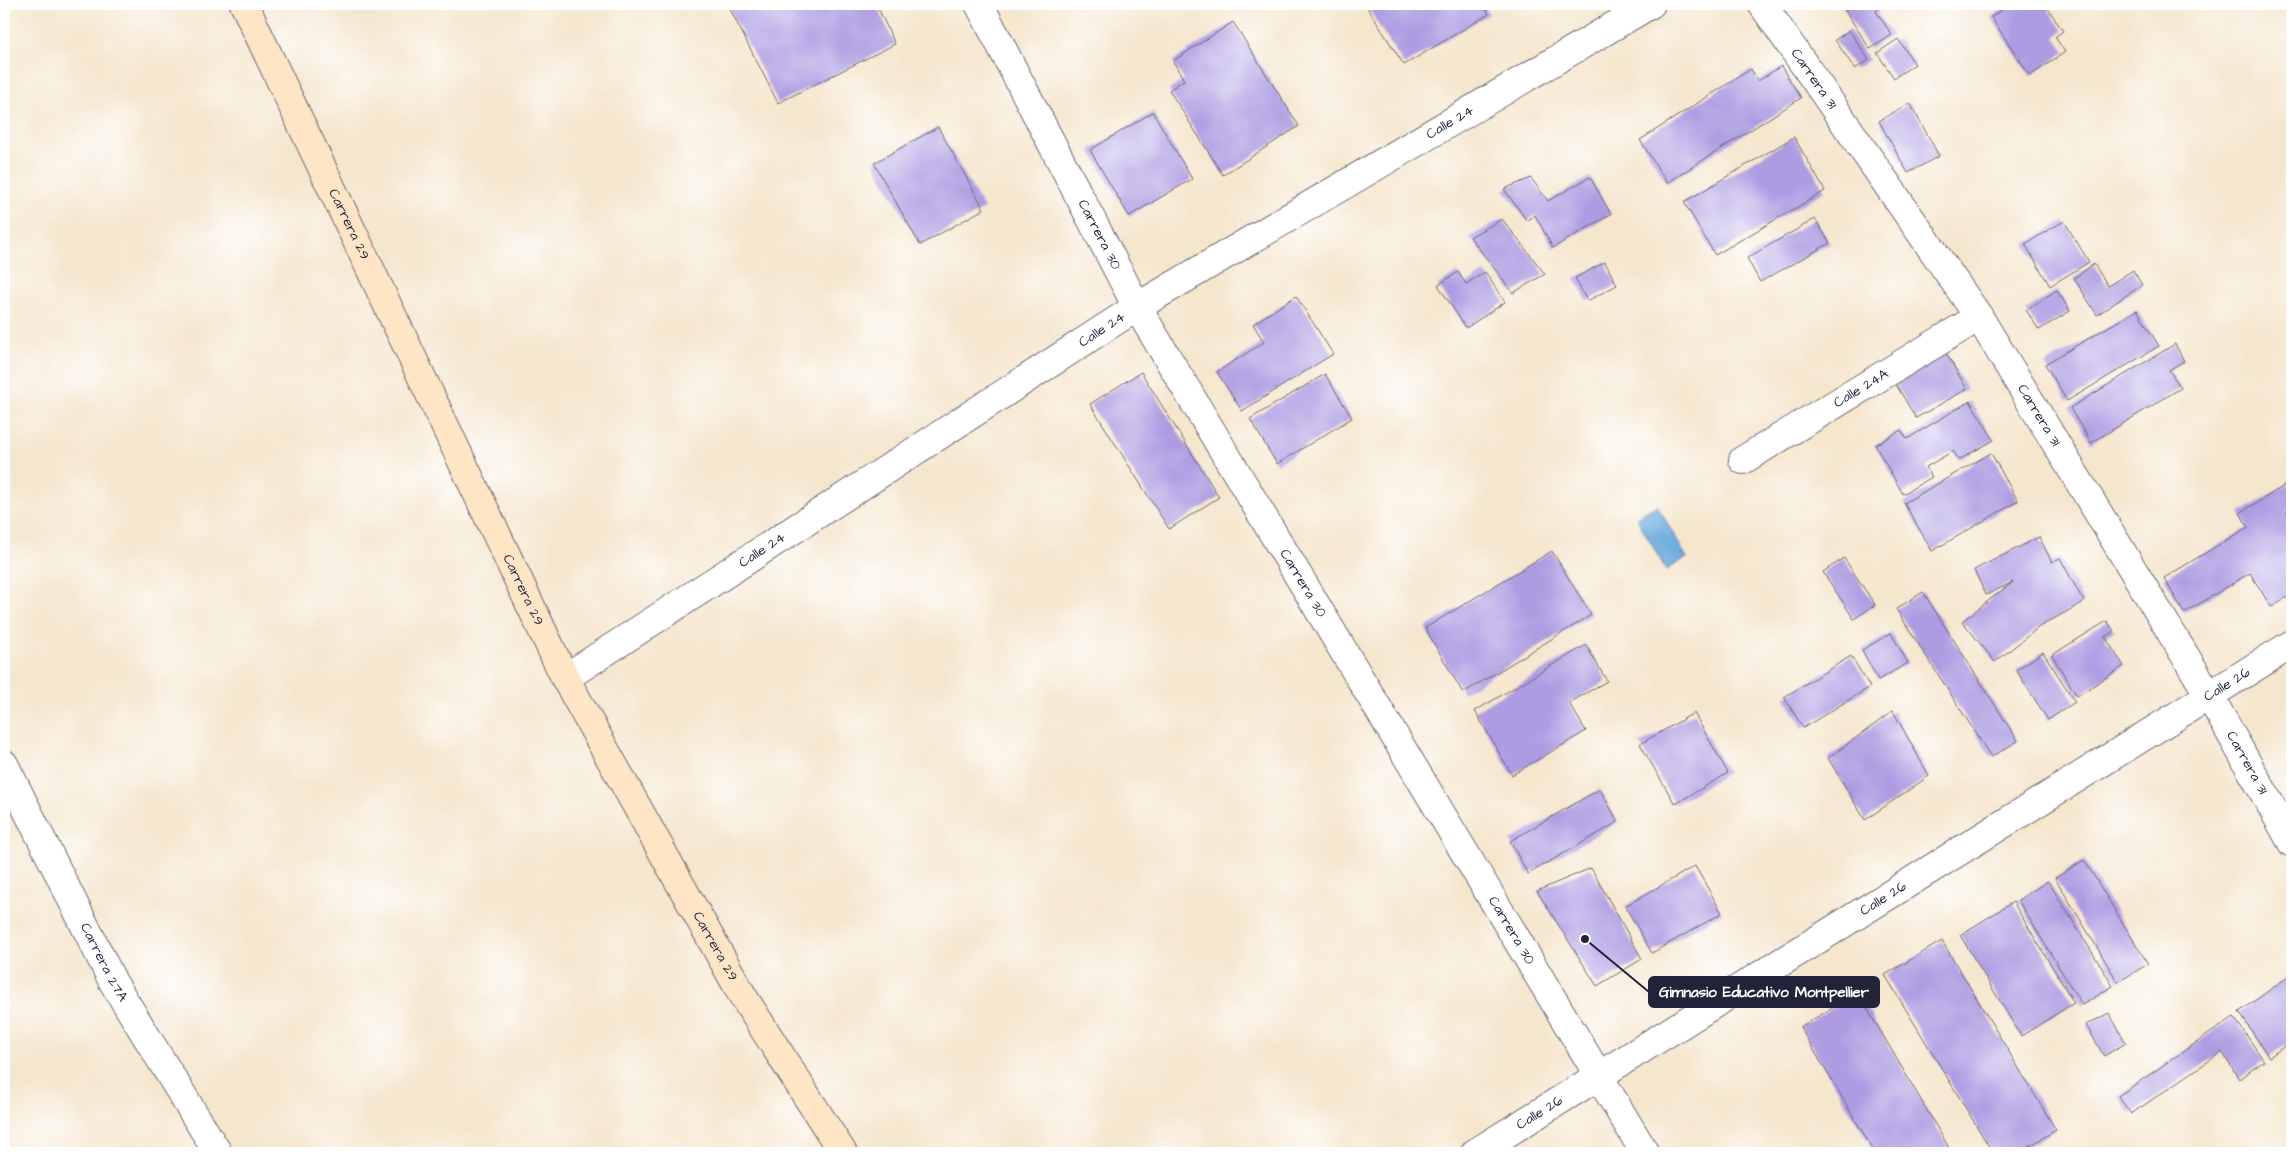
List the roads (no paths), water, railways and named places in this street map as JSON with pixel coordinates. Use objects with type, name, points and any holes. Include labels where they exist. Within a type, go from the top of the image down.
[{"type":"street","name":"Carrera 29","points":[[244,4],[565,678],[744,998],[842,1153]]},
{"type":"street","name":"Carrera 30","points":[[979,4],[1136,307],[1645,1153]]},
{"type":"street","name":"Calle 24","points":[[565,678],[1136,307],[1651,4]]},
{"type":"street","name":"Carrera 31","points":[[1762,4],[1979,317],[2209,695],[2292,843]]},
{"type":"street","name":"Calle 24A","points":[[1743,460],[1979,317]]},
{"type":"street","name":"Calle 26","points":[[1475,1153],[2292,644]]},
{"type":"street","name":"Carrera 27A","points":[[4,764],[113,982],[218,1153]]},
{"type":"water","points":[[1657,505],[1687,558],[1666,570],[1636,517]]},
{"type":"place","name":"Gimnasio Educativo Montpellier","points":[[1585,939]]}]
